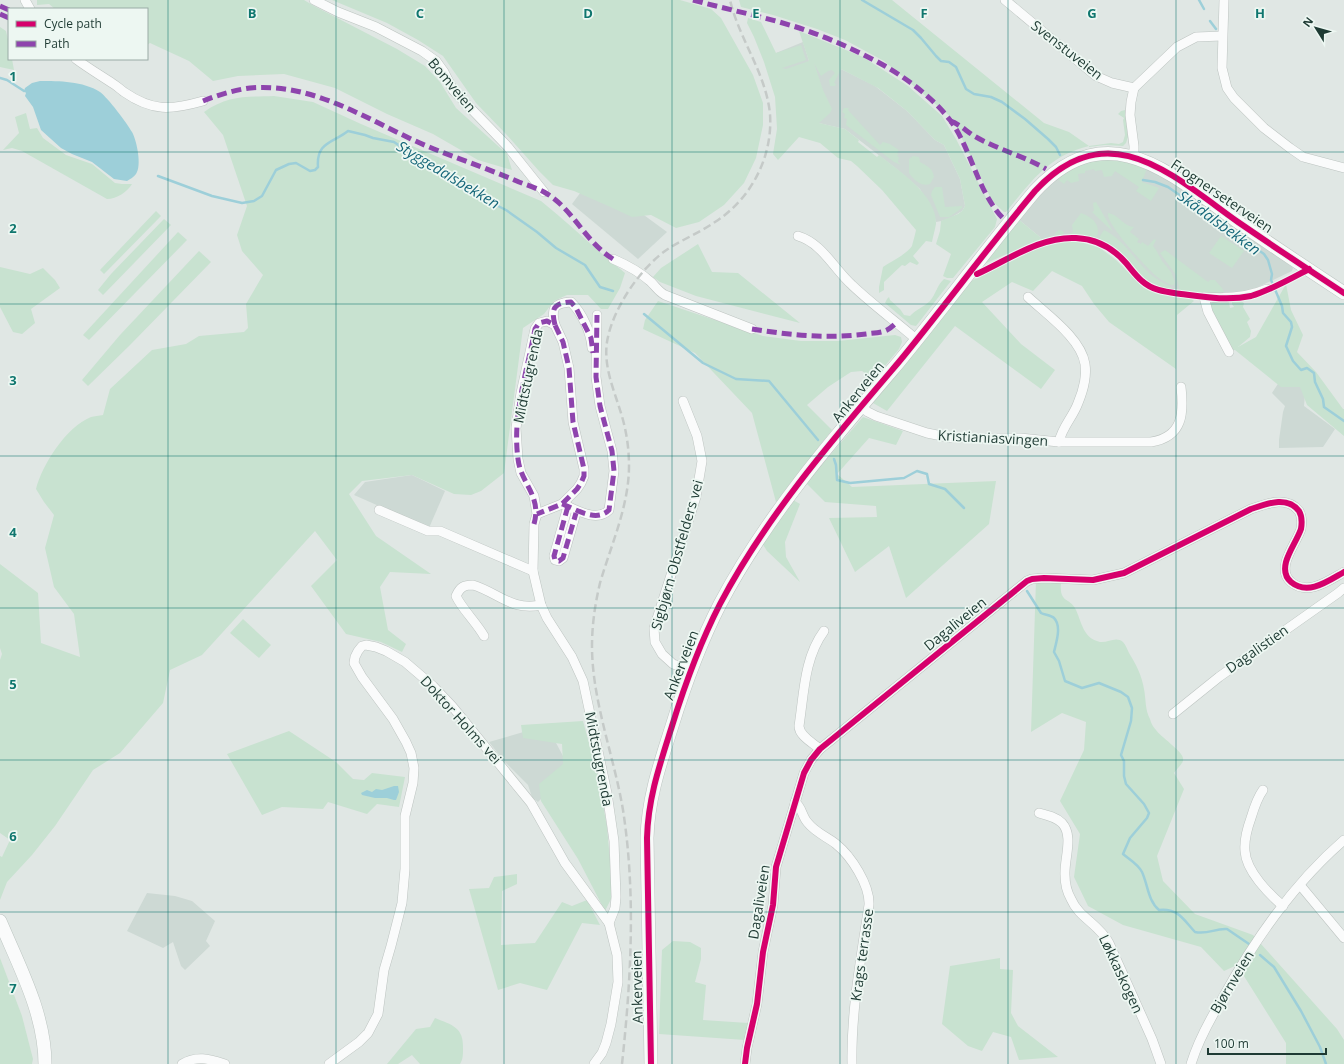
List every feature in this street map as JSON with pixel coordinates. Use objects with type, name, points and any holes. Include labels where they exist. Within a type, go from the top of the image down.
[{"type":"main road","name":"Frognerseterveien","points":[[916,339],[1008,223],[1049,177],[1068,164],[1092,155],[1118,154],[1134,157],[1152,164],[1344,293]]},
{"type":"main road","name":"Ankerveien","points":[[651,1064],[647,838],[648,816],[651,795],[657,773],[691,670],[720,605],[759,538],[794,489],[916,339]]},
{"type":"main road","points":[[0,920],[28,987],[40,1023],[44,1042],[45,1064]]},
{"type":"street","name":"Bomveien","points":[[314,0],[338,12],[376,27],[422,51],[436,61],[456,94],[508,147],[544,192]]},
{"type":"street","name":"Svenstuveien","points":[[1005,0],[1096,76],[1112,83],[1134,88]]},
{"type":"street","points":[[1224,0],[1222,68],[1227,88],[1238,104],[1264,128],[1303,157],[1344,168]]},
{"type":"street","points":[[1134,157],[1130,115],[1134,88],[1177,47],[1196,37],[1222,36]]},
{"type":"street","points":[[77,60],[140,102],[165,108],[178,108],[203,101]]},
{"type":"street","points":[[798,236],[807,238],[816,245],[851,284],[916,339]]},
{"type":"street","points":[[613,259],[638,272],[653,284],[660,293],[752,329]]},
{"type":"street","points":[[1229,352],[1208,312],[1204,297],[1216,298],[1250,296],[1267,289]]},
{"type":"street","name":"Kristianiasvingen","points":[[1028,297],[1069,336],[1081,353],[1085,365],[1082,394],[1072,416],[1060,435],[1059,442]]},
{"type":"street","name":"Midtstugrenda","points":[[537,514],[565,505],[596,517],[605,515],[609,510],[614,471],[612,451],[600,406],[591,338],[576,308],[571,302],[562,302],[555,306],[552,313],[555,325],[563,342],[570,376],[573,422],[584,469],[581,483],[565,505],[554,556],[555,560],[559,561],[563,558],[576,513]]},
{"type":"street","name":"Midtstugrenda","points":[[596,377],[597,315]]},
{"type":"street","name":"Midtstugrenda","points":[[555,325],[548,321],[539,323],[535,329],[521,394],[516,428],[518,459],[521,473],[534,496],[537,514],[534,524],[533,571],[541,605],[547,618],[572,657],[583,681],[607,793],[614,841],[616,897],[615,908],[609,923]]},
{"type":"street","name":"Kristianiasvingen","points":[[861,407],[876,416],[943,437],[960,439],[1020,438],[1059,442],[1151,442],[1164,439],[1173,433],[1179,423],[1182,410],[1181,387]]},
{"type":"street","name":"Sigbjørn Obstfelders vei","points":[[683,401],[697,436],[702,461],[696,497],[654,628],[655,642],[662,654],[673,664],[691,670]]},
{"type":"street","name":"Dagaliveien","points":[[745,1064],[757,1004],[762,952],[773,906],[776,867],[800,784],[808,766],[820,749],[959,637],[1016,588],[1032,579],[1093,580],[1124,573],[1251,509],[1262,505],[1279,502],[1288,503],[1295,507],[1301,514],[1302,519],[1301,529],[1286,562],[1285,571],[1288,579],[1299,587],[1308,588],[1322,584],[1344,572]]},
{"type":"street","points":[[379,510],[428,531],[440,531],[533,571]]},
{"type":"street","points":[[484,636],[472,617],[458,601],[456,596],[459,589],[466,585],[473,585],[515,605],[530,608],[541,605]]},
{"type":"street","name":"Dagalistien","points":[[1173,714],[1219,676],[1344,588]]},
{"type":"street","points":[[820,749],[799,731],[810,660],[816,644],[824,631]]},
{"type":"street","name":"Doktor Holms vei","points":[[329,1064],[359,1042],[368,1033],[378,1014],[384,970],[402,903],[405,869],[405,816],[413,783],[414,768],[411,753],[406,742],[393,719],[362,677],[354,663],[355,657],[362,646],[376,647],[406,662],[452,706],[532,803],[565,863],[609,923],[617,955],[618,982],[611,1024],[606,1043],[602,1053],[594,1064]]},
{"type":"street","points":[[1263,790],[1256,803],[1247,829],[1245,846],[1246,857],[1262,884],[1284,906]]},
{"type":"street","name":"Krags terrasse","points":[[795,802],[799,806],[808,823],[836,844],[847,855],[861,876],[869,896],[852,1032],[852,1064]]},
{"type":"street","name":"Løkkaskogen","points":[[1039,813],[1057,820],[1067,834],[1068,842],[1065,874],[1070,897],[1080,912],[1102,931],[1107,939],[1152,1039],[1161,1064]]},
{"type":"street","name":"Bjørnveien","points":[[1191,1064],[1203,1034],[1233,978],[1254,945],[1317,865],[1344,840]]},
{"type":"street","points":[[1300,885],[1344,938]]},
{"type":"street","points":[[182,1064],[189,1060],[199,1058],[225,1064]]},
{"type":"shaded area","points":[[803,42],[809,61],[841,69],[875,86],[907,111],[935,140],[944,145],[960,179],[965,206],[962,211],[947,220],[936,222],[933,212],[920,189],[845,129],[801,119],[776,53]]},
{"type":"shaded area","points":[[1135,163],[1164,177],[1278,256],[1293,268],[1292,271],[1256,288],[1242,292],[1202,294],[1170,290],[1148,283],[1125,258],[1103,241],[1072,235],[1056,237],[1041,242],[1040,237],[1018,219],[1064,172]]},
{"type":"shaded area","points":[[592,177],[667,232],[638,259],[572,204]]},
{"type":"shaded area","points":[[1287,370],[1306,383],[1304,406],[1335,429],[1323,447],[1279,448],[1285,406],[1272,393]]},
{"type":"shaded area","points":[[412,475],[445,491],[429,528],[354,495],[365,482]]},
{"type":"shaded area","points":[[544,726],[555,741],[563,756],[565,775],[538,802],[532,797],[528,785],[504,761],[489,742]]},
{"type":"shaded area","points":[[147,893],[175,896],[192,901],[215,921],[206,941],[210,946],[185,970],[181,966],[173,942],[163,948],[127,931]]},
{"type":"green space","points":[[37,0],[304,0],[397,49],[425,66],[440,82],[456,108],[507,154],[512,170],[478,160],[433,134],[387,114],[335,88],[284,74],[238,76],[213,81],[189,61],[150,43],[148,44],[148,8],[54,8],[49,4],[37,5]]},
{"type":"green space","points":[[332,0],[680,0],[711,9],[721,18],[753,75],[763,103],[763,125],[756,158],[744,183],[724,205],[699,222],[676,228],[651,215],[632,217],[574,191],[553,185],[476,103],[443,56],[387,23]]},
{"type":"green space","points":[[739,0],[892,0],[1044,123],[1069,132],[1089,146],[1075,150],[1051,163],[1032,181],[1006,212],[1004,212],[992,201],[952,118],[884,61],[845,40],[817,29],[773,15],[741,7]]},
{"type":"green space","points":[[748,18],[761,22],[776,53],[801,45],[806,60],[782,68],[786,69],[809,61],[799,31],[863,57],[908,86],[942,116],[956,139],[997,219],[995,227],[953,278],[943,276],[951,254],[936,244],[941,221],[958,214],[965,206],[960,179],[944,145],[935,140],[907,111],[878,88],[841,69],[834,83],[836,84],[835,86],[830,86],[829,80],[835,73],[832,70],[821,76],[814,63],[823,90],[832,109],[830,113],[819,123],[845,129],[859,140],[858,142],[877,157],[879,155],[896,168],[924,194],[935,213],[936,224],[932,242],[926,241],[913,256],[919,263],[917,265],[910,262],[905,266],[902,265],[884,282],[884,290],[879,293],[883,267],[910,249],[916,230],[882,190],[857,166],[851,161],[838,158],[820,143],[799,137],[778,160],[773,154],[777,129],[775,97],[764,62],[747,23]]},
{"type":"green space","points":[[0,27],[6,31],[8,40],[8,60],[12,60],[14,70],[0,67]]},
{"type":"green space","points":[[274,96],[313,102],[541,201],[625,273],[620,288],[608,309],[601,309],[588,295],[567,295],[554,301],[544,314],[523,328],[504,473],[481,491],[471,495],[454,494],[412,475],[362,481],[349,494],[376,536],[431,574],[390,572],[380,587],[388,630],[406,644],[402,652],[381,642],[346,634],[311,586],[337,560],[315,531],[202,655],[170,670],[163,703],[120,753],[93,770],[55,826],[32,855],[7,882],[0,900],[0,856],[2,857],[10,840],[0,833],[0,660],[2,654],[0,648],[0,564],[38,593],[41,643],[80,657],[74,614],[54,587],[45,548],[54,515],[36,489],[39,479],[49,458],[64,438],[82,422],[91,417],[103,415],[110,389],[152,350],[186,344],[199,336],[244,332],[248,328],[246,304],[263,275],[242,251],[237,235],[247,206],[223,135],[204,112],[221,102],[229,100],[246,97]]},
{"type":"green space","points":[[844,108],[849,108],[848,110],[880,145],[883,142],[890,144],[899,150],[897,153],[899,154],[897,156],[899,157],[898,162],[901,165],[894,162],[846,125],[847,119],[844,118],[845,114],[842,112]]},
{"type":"green space","points":[[1125,110],[1128,137],[1123,146],[1089,146],[1111,143],[1119,144],[1123,142],[1125,135],[1124,118],[1118,114]]},
{"type":"green space","points":[[26,113],[30,129],[37,128],[43,138],[66,155],[92,164],[115,183],[132,184],[121,194],[114,198],[107,199],[22,151],[12,148],[3,150],[19,133],[15,117]]},
{"type":"green space","points":[[913,156],[919,157],[920,162],[932,171],[934,177],[930,184],[921,184],[909,173],[909,159]]},
{"type":"green space","points":[[1098,160],[1121,160],[1147,168],[1142,182],[1159,188],[1151,201],[1136,191],[1139,187],[1115,171],[1112,176],[1104,177],[1102,170],[1095,171],[1094,169],[1085,171],[1085,173],[1078,174],[1079,181],[1071,183],[1067,180],[1064,184],[1056,178],[1081,164]]},
{"type":"green space","points":[[935,187],[942,187],[945,207],[962,206],[962,208],[949,217],[940,217],[931,195]]},
{"type":"green space","points":[[1096,202],[1112,231],[1092,212],[1094,211],[1093,203]]},
{"type":"green space","points":[[156,211],[161,216],[104,274],[100,270]]},
{"type":"green space","points":[[1081,213],[1094,220],[1096,223],[1098,234],[1095,238],[1070,234],[1073,232],[1072,225]]},
{"type":"green space","points":[[1108,213],[1112,214],[1127,225],[1134,227],[1130,232],[1139,239],[1137,242],[1141,244],[1142,242],[1148,246],[1154,239],[1156,240],[1153,246],[1171,272],[1175,282],[1174,285],[1171,285],[1159,278],[1143,263],[1119,235],[1109,218]]},
{"type":"green space","points":[[164,219],[171,225],[103,295],[98,290],[111,274]]},
{"type":"green space","points":[[1018,219],[1041,239],[984,264]]},
{"type":"green space","points":[[1059,230],[1063,231],[1064,234],[1063,236],[1041,242],[1041,239],[1055,235],[1055,233]]},
{"type":"green space","points":[[1104,230],[1123,244],[1149,273],[1171,287],[1171,289],[1156,287],[1145,280],[1120,253],[1100,240],[1100,236]]},
{"type":"green space","points":[[178,232],[187,240],[89,340],[83,335]]},
{"type":"green space","points":[[1221,236],[1244,251],[1232,268],[1209,253]]},
{"type":"green space","points":[[1058,242],[1081,242],[1100,248],[1116,260],[1144,288],[1162,293],[1189,297],[1194,301],[1177,315],[1176,369],[1109,322],[1094,304],[1082,286],[1052,271],[1033,291],[1012,282],[982,302],[1021,344],[1055,370],[1041,389],[955,326],[887,411],[873,403],[969,282],[1034,250]]},
{"type":"green space","points":[[698,244],[712,272],[738,273],[800,323],[696,296],[660,282],[653,277],[661,268]]},
{"type":"green space","points":[[1165,250],[1208,282],[1210,280],[1215,280],[1224,292],[1202,294],[1180,291],[1176,275],[1160,253]]},
{"type":"green space","points":[[199,251],[211,262],[88,386],[82,380],[120,335]]},
{"type":"green space","points":[[0,267],[30,274],[43,268],[55,280],[60,288],[31,309],[35,323],[22,334],[13,332],[0,307]]},
{"type":"green space","points":[[944,279],[951,281],[916,326],[911,325],[885,303],[889,297],[904,315],[910,316],[930,301]]},
{"type":"green space","points":[[1286,284],[1291,310],[1303,335],[1297,352],[1316,372],[1344,409],[1344,436],[1307,405],[1300,387],[1281,387],[1235,350],[1231,350],[1209,305],[1213,302],[1229,302],[1230,308],[1234,307],[1232,301],[1241,301],[1244,303],[1243,307],[1250,319],[1247,322],[1251,331],[1250,337],[1238,347],[1256,337]]},
{"type":"green space","points":[[658,301],[763,336],[801,341],[838,341],[895,335],[901,337],[902,342],[899,349],[874,379],[862,371],[851,372],[828,387],[807,405],[832,430],[776,502],[752,413],[695,353],[643,329],[645,320]]},
{"type":"green space","points":[[863,417],[903,431],[896,445],[869,438],[837,474],[852,487],[996,481],[989,524],[906,598],[889,546],[855,572],[829,518],[877,517],[876,506],[825,502],[806,483]]},
{"type":"green space","points":[[793,500],[800,504],[785,542],[786,557],[800,582],[767,551],[762,543]]},
{"type":"green space","points":[[1036,580],[1061,583],[1063,597],[1074,606],[1084,629],[1094,640],[1103,642],[1120,640],[1124,643],[1140,675],[1144,689],[1147,712],[1152,725],[1158,733],[1182,755],[1183,760],[1174,773],[1184,789],[1157,856],[1163,881],[1195,914],[1253,935],[1337,1029],[1344,1040],[1344,1064],[1286,1064],[1286,1043],[1237,965],[1224,971],[1201,947],[1123,925],[1088,906],[1074,877],[1080,834],[1060,801],[1084,750],[1086,722],[1062,713],[1031,732]]},
{"type":"green space","points":[[243,619],[271,645],[259,658],[230,633]]},
{"type":"green space","points":[[583,721],[598,776],[607,827],[611,871],[611,899],[605,911],[578,859],[541,801],[539,784],[563,764],[562,744],[523,738],[521,725]]},
{"type":"green space","points":[[289,731],[336,762],[353,779],[364,780],[372,773],[405,777],[399,807],[377,804],[367,814],[328,802],[323,809],[282,807],[262,815],[227,754]]},
{"type":"green space","points":[[517,874],[517,884],[502,891],[501,945],[535,943],[562,902],[572,906],[587,900],[600,925],[582,923],[547,990],[520,983],[498,990],[469,889],[489,888],[494,877]]},
{"type":"green space","points":[[673,941],[690,942],[701,948],[701,959],[695,982],[706,985],[703,1020],[748,1023],[745,1040],[659,1034],[662,950]]},
{"type":"green space","points":[[0,958],[22,1016],[33,1059],[32,1064],[0,1064]]},
{"type":"green space","points":[[1000,958],[1000,969],[1013,970],[1011,1013],[1018,1026],[1058,1057],[1019,1060],[1011,1037],[993,1032],[982,1051],[968,1046],[942,1024],[950,966]]},
{"type":"green space","points":[[435,1018],[452,1025],[459,1031],[463,1042],[463,1057],[460,1064],[420,1064],[412,1055],[398,1064],[387,1064],[416,1029],[430,1027]]},
{"type":"water","points":[[40,81],[79,84],[93,88],[100,92],[122,117],[134,136],[139,160],[136,174],[127,181],[114,179],[92,162],[61,148],[41,130],[33,107],[25,96],[26,93],[24,91],[25,88],[32,83]]},
{"type":"water","points":[[398,786],[399,792],[396,800],[375,798],[362,795],[361,793],[367,790],[372,792],[376,789],[382,790]]},
{"type":"waterway","name":"Skådalsbekken","points":[[862,0],[913,30],[941,61],[949,62],[956,67],[966,89],[974,94],[991,97],[1002,102],[1048,139],[1056,147],[1060,155]]},
{"type":"waterway","points":[[1199,0],[1204,9]]},
{"type":"waterway","points":[[1210,21],[1216,29]]},
{"type":"waterway","name":"Styggedalsbekken","points":[[0,78],[7,80],[24,91]]},
{"type":"waterway","name":"Styggedalsbekken","points":[[158,176],[212,196],[242,203],[254,201],[262,196],[276,170],[289,164],[296,163],[310,171],[315,170],[318,167],[318,159],[323,148],[348,131],[394,142],[413,155],[455,179],[486,200],[506,210],[537,232],[556,248],[585,265],[600,287],[613,291]]},
{"type":"waterway","name":"Skådalsbekken","points":[[1143,180],[1155,182],[1168,187],[1264,254],[1268,260],[1272,274],[1271,280],[1282,306],[1283,313],[1291,322],[1292,327],[1286,346],[1293,361],[1301,370],[1307,368],[1314,373],[1315,382],[1323,399],[1324,407],[1344,421]]},
{"type":"waterway","name":"Styggedalsbekken","points":[[644,314],[703,363],[736,379],[769,381],[818,440]]},
{"type":"waterway","name":"Styggedalsbekken","points":[[834,459],[837,480],[850,483],[904,478],[917,471],[927,474],[929,484],[945,489],[964,508]]},
{"type":"waterway","name":"Styggedalsbekken","points":[[1027,591],[1041,613],[1053,617],[1058,625],[1058,635],[1054,652],[1059,661],[1065,681],[1082,688],[1099,683],[1121,692],[1128,697],[1132,708],[1131,721],[1121,755],[1124,761],[1124,776],[1126,784],[1144,804],[1149,813],[1147,818],[1130,838],[1123,854],[1136,864],[1142,872],[1155,906],[1159,910],[1171,911],[1180,915],[1195,932],[1204,933],[1219,929],[1227,929],[1249,944]]},
{"type":"waterway","name":"Styggedalsbekken","points":[[1260,955],[1274,967],[1301,1011],[1320,1047],[1326,1064]]},
{"type":"railway","points":[[622,1064],[630,969],[630,873],[623,810],[599,708],[593,667],[592,646],[593,622],[598,591],[623,511],[629,466],[627,437],[608,372],[606,352],[607,342],[610,330],[621,304],[628,292],[646,269],[665,251],[709,226],[728,213],[749,189],[757,176],[763,161],[768,146],[770,130],[768,99],[758,70],[739,28],[730,0]]},
{"type":"marked path","points":[[693,0],[781,22],[817,34],[874,60],[912,83],[936,104],[950,120],[958,132],[990,200],[1008,223]]},
{"type":"marked path","points":[[0,6],[8,10]]},
{"type":"marked path","points":[[0,14],[8,18]]},
{"type":"marked path","points":[[203,101],[226,93],[250,88],[275,88],[322,98],[345,107],[434,149],[544,192],[563,207],[594,243],[613,259]]},
{"type":"marked path","points":[[950,121],[985,142],[1029,160],[1046,169]]},
{"type":"marked path","points":[[555,325],[553,315],[557,305],[571,302],[576,308],[591,338],[593,353]]},
{"type":"marked path","points":[[562,504],[580,512],[592,515],[604,514],[609,510],[614,471],[612,451],[600,406],[596,377],[597,315]]},
{"type":"marked path","points":[[534,524],[536,514],[535,506],[518,459],[517,426],[521,394],[535,329],[539,323],[547,321],[555,325],[563,342],[569,368],[573,422],[584,469],[584,476],[577,489],[562,504],[537,514]]},
{"type":"marked path","points":[[752,329],[794,335],[837,336],[882,332],[897,322]]},
{"type":"marked path","points":[[568,506],[554,556],[555,560],[559,561],[563,558],[576,513]]},
{"type":"cycle path","points":[[651,1064],[648,823],[652,795],[659,768],[693,664],[706,634],[738,571],[758,539],[802,479],[849,420],[915,342],[1000,233],[1035,191],[1062,168],[1088,156],[1114,154],[1139,159],[1164,171],[1189,186],[1238,222],[1344,293]]},
{"type":"cycle path","points":[[977,274],[1025,250],[1063,238],[1090,240],[1104,245],[1116,253],[1146,284],[1171,293],[1225,298],[1251,296],[1309,269]]},
{"type":"cycle path","points":[[745,1064],[757,1004],[763,952],[773,905],[776,867],[804,773],[811,760],[820,749],[1027,581],[1032,579],[1093,580],[1124,573],[1251,509],[1276,502],[1289,503],[1294,506],[1299,511],[1302,522],[1301,529],[1285,565],[1287,578],[1291,582],[1304,588],[1318,586],[1344,572]]}]
